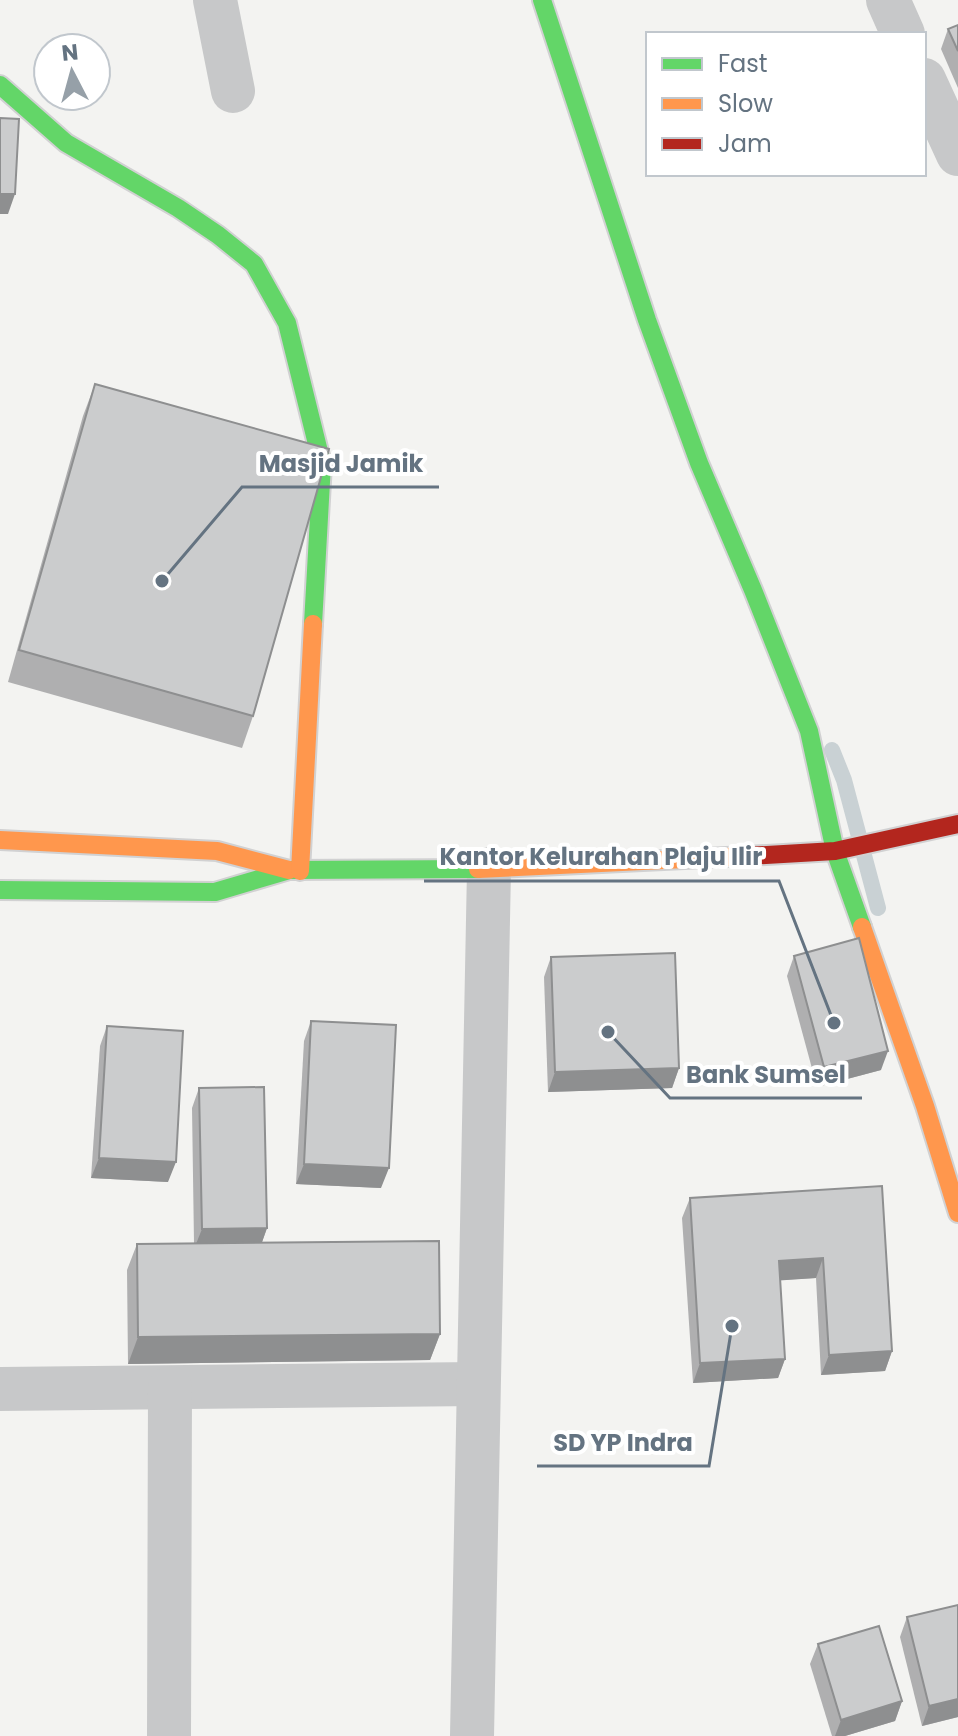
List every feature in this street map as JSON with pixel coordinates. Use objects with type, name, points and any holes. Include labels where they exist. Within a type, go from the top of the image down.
[{"type":"street","points":[[215,0],[233,91]]},
{"type":"street","points":[[542,0],[647,320],[693,449],[809,731],[835,851],[925,1106],[958,1213]]},
{"type":"street","points":[[888,0],[902,32]]},
{"type":"street","points":[[926,84],[958,154]]},
{"type":"street","points":[[0,85],[66,143],[178,208],[254,264],[287,323],[322,464],[294,871]]},
{"type":"street","points":[[0,890],[215,892],[294,871],[489,869],[835,851],[958,824]]},
{"type":"street","points":[[0,840],[217,851],[294,871]]},
{"type":"street","points":[[472,1736],[489,869]]},
{"type":"street","points":[[0,1389],[478,1384]]},
{"type":"street","points":[[169,1736],[170,1388]]},
{"type":"building","points":[[958,25],[958,51],[948,29]]},
{"type":"building","points":[[0,118],[19,119],[15,194],[0,194]]},
{"type":"building","points":[[95,384],[329,449],[253,716],[19,650]]},
{"type":"building","points":[[859,938],[888,1051],[824,1067],[794,956]]},
{"type":"building","points":[[675,953],[679,1068],[555,1072],[551,957]]},
{"type":"building","points":[[311,1021],[396,1025],[389,1168],[304,1164]]},
{"type":"building","points":[[107,1026],[183,1031],[176,1162],[99,1158]]},
{"type":"building","points":[[264,1087],[267,1228],[202,1229],[199,1088]]},
{"type":"building","points":[[882,1186],[892,1351],[829,1355],[823,1258],[779,1261],[785,1359],[700,1363],[690,1198]]},
{"type":"building","points":[[439,1241],[440,1334],[138,1337],[137,1244]]},
{"type":"building","points":[[958,1605],[958,1699],[929,1706],[907,1617]]},
{"type":"building","points":[[879,1626],[902,1701],[841,1720],[818,1644]]},
{"type":"waterway","points":[[832,750],[844,780],[878,908]]},
{"type":"traffic: fast","points":[[542,0],[647,320],[699,463],[809,731],[835,851],[862,927]]},
{"type":"traffic: fast","points":[[0,85],[66,143],[178,208],[254,264],[287,323],[322,464],[313,624]]},
{"type":"traffic: fast","points":[[0,890],[215,892],[289,870],[478,869]]},
{"type":"traffic: slow","points":[[300,871],[313,624]]},
{"type":"traffic: slow","points":[[0,840],[217,851],[289,870]]},
{"type":"traffic: slow","points":[[478,869],[747,856]]},
{"type":"traffic: slow","points":[[862,927],[925,1106],[958,1213]]},
{"type":"traffic: jam","points":[[747,856],[835,851],[958,824]]},
{"type":"place","name":"Masjid Jamik","points":[[162,581]]},
{"type":"place","name":"Kantor Kelurahan Plaju Ilir","points":[[834,1023]]},
{"type":"place","name":"Bank Sumsel","points":[[608,1032]]},
{"type":"place","name":"SD YP Indra","points":[[732,1326]]}]
